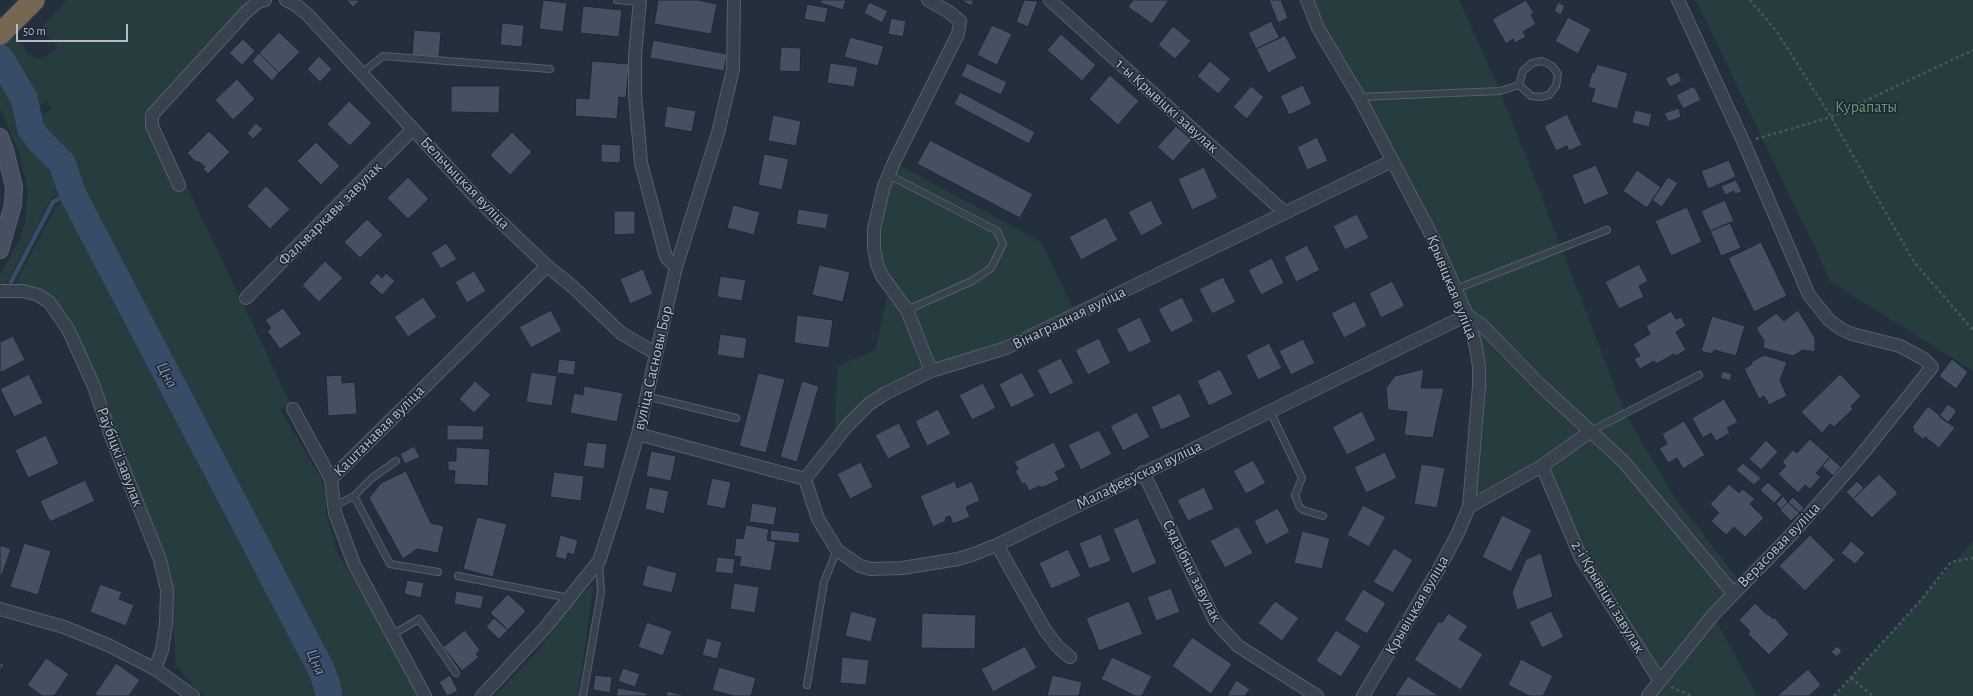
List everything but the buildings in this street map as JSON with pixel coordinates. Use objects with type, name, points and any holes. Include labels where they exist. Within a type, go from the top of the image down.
[{"type":"highway","points":[[0,34],[27,6]]},
{"type":"street","points":[[179,185],[152,126],[152,115],[246,12],[258,2],[265,0]]},
{"type":"street","name":"Бельчыцкая вуліца","points":[[286,0],[296,5],[307,14],[480,202],[547,266],[572,287],[621,333],[655,353]]},
{"type":"street","name":"вуліца Сасновы Бор","points":[[482,696],[545,628],[599,561],[618,506],[638,434],[655,353],[676,267],[718,132],[733,69],[734,0]]},
{"type":"street","points":[[928,0],[949,12],[960,21],[958,34],[888,175],[877,208],[874,229],[874,248],[877,264],[882,276],[908,310],[931,371]]},
{"type":"street","name":"1-ы Крывіцкі завулак","points":[[1050,0],[1284,212]]},
{"type":"street","name":"Крывіцкая вуліца","points":[[1307,0],[1318,28],[1359,97],[1433,238],[1467,315],[1476,347],[1479,386],[1469,507],[1458,533],[1441,565],[1362,696]]},
{"type":"street","points":[[1678,0],[1744,143]]},
{"type":"street","points":[[640,1],[635,56],[635,94],[641,163],[666,257],[676,267]]},
{"type":"street","name":"Фальваркавы завулак","points":[[246,298],[413,129]]},
{"type":"street","points":[[0,137],[7,156],[14,187],[12,212],[0,250]]},
{"type":"street","name":"Верасовая вуліца","points":[[1467,315],[1487,329],[1539,384],[1591,431],[1632,471],[1733,593],[1791,535],[1820,503],[1878,435],[1932,367],[1913,352],[1900,346],[1852,334],[1841,329],[1829,320],[1818,308],[1809,295],[1744,143]]},
{"type":"street","name":"Вінаградная вуліца","points":[[805,479],[846,426],[869,404],[886,393],[931,371],[1006,348],[1392,160]]},
{"type":"street","name":"Каштанавая вуліца","points":[[425,696],[354,564],[340,530],[333,506],[331,479],[547,266]]},
{"type":"street","name":"Раўбіцкі завулак","points":[[0,291],[23,291],[38,295],[49,302],[68,329],[93,384],[115,447],[160,560],[167,590],[166,624],[162,650],[155,669]]},
{"type":"street","name":"Малафееўская вуліца","points":[[805,479],[818,519],[837,550],[860,566],[871,569],[891,569],[958,558],[997,545],[1143,472],[1270,412],[1467,315]]},
{"type":"street","points":[[294,409],[331,479]]},
{"type":"street","points":[[1469,507],[1542,466],[1591,431]]},
{"type":"street","points":[[638,434],[805,479]]},
{"type":"street","name":"2-і Крывіцкі завулак","points":[[1542,466],[1581,558],[1660,681]]},
{"type":"street","name":"Сядзібны завулак","points":[[1143,472],[1215,621],[1238,646],[1317,696]]},
{"type":"street","points":[[997,545],[1045,630],[1059,648],[1070,657]]},
{"type":"street","points":[[1648,696],[1733,593]]},
{"type":"street","points":[[0,609],[78,633],[108,644],[155,669],[193,696]]},
{"type":"lane","points":[[617,0],[640,1]]},
{"type":"lane","points":[[362,73],[383,56],[550,68]]},
{"type":"lane","points":[[1532,62],[1542,62],[1552,66],[1558,74],[1556,86],[1549,95],[1540,98],[1530,96],[1519,85],[1523,71],[1532,62]]},
{"type":"lane","points":[[1359,97],[1500,91],[1519,85]]},
{"type":"lane","points":[[888,175],[997,231],[1003,244],[991,268],[972,281],[908,310]]},
{"type":"lane","points":[[1456,289],[1607,230]]},
{"type":"lane","points":[[1591,431],[1698,375]]},
{"type":"lane","points":[[646,396],[736,418]]},
{"type":"lane","points":[[1270,412],[1302,478],[1295,495],[1299,506],[1303,510],[1322,516]]},
{"type":"lane","points":[[333,506],[354,496],[372,478],[396,462]]},
{"type":"lane","points":[[354,496],[390,564],[438,572]]},
{"type":"lane","points":[[807,685],[824,582],[837,550]]},
{"type":"lane","points":[[584,696],[601,592],[599,561]]},
{"type":"lane","points":[[458,576],[569,598]]},
{"type":"lane","points":[[392,635],[419,619],[456,673]]},
{"type":"path","points":[[1750,0],[1777,32],[1831,117],[1914,262],[1973,330]]},
{"type":"path","points":[[1744,143],[1831,117],[1973,50]]},
{"type":"path","points":[[1834,696],[1852,678],[1921,600],[1951,562],[1973,558]]},
{"type":"path","points":[[1852,678],[1873,696]]},
{"type":"path","points":[[1660,681],[1692,696]]},
{"type":"green space","points":[[67,0],[252,0],[162,94],[149,109],[144,123],[174,188],[185,182],[290,403],[280,410],[321,478],[326,496],[326,511],[336,550],[423,696],[335,696],[334,685],[67,162],[41,133],[42,115],[52,108],[46,101],[37,109],[0,45],[0,15],[29,55],[38,59],[48,55],[58,48],[41,28]]},
{"type":"green space","points":[[1307,0],[1459,0],[1500,91],[1625,413],[1676,500],[1742,584],[1713,615],[1757,696],[1648,696],[1660,681],[1581,558],[1542,466],[1469,507],[1479,386],[1467,315]]},
{"type":"green space","name":"Курапаты","points":[[1696,0],[1973,0],[1973,371],[1831,282]]},
{"type":"green space","points":[[0,74],[14,98],[21,100],[28,130],[36,142],[59,165],[67,190],[51,198],[6,284],[0,284],[0,275],[20,238],[25,223],[28,190],[18,150],[0,109]]},
{"type":"green space","points":[[894,162],[1041,242],[1076,314],[886,393],[834,444],[838,366],[876,350],[889,286],[874,248]]},
{"type":"green space","points":[[69,198],[323,684],[325,696],[204,696],[195,688],[176,665],[171,586],[73,327],[62,309],[52,299],[14,286],[57,205]]},
{"type":"green space","points":[[1973,541],[1973,696],[1834,696],[1860,668]]},
{"type":"green space","points":[[591,586],[593,587],[578,696],[494,696],[540,649],[568,609]]},
{"type":"waterway","name":"Цна","points":[[0,58],[24,98],[31,129],[39,140],[62,163],[73,195],[321,669],[327,685],[329,696]]},
{"type":"waterway","points":[[11,282],[53,202],[72,191]]}]
